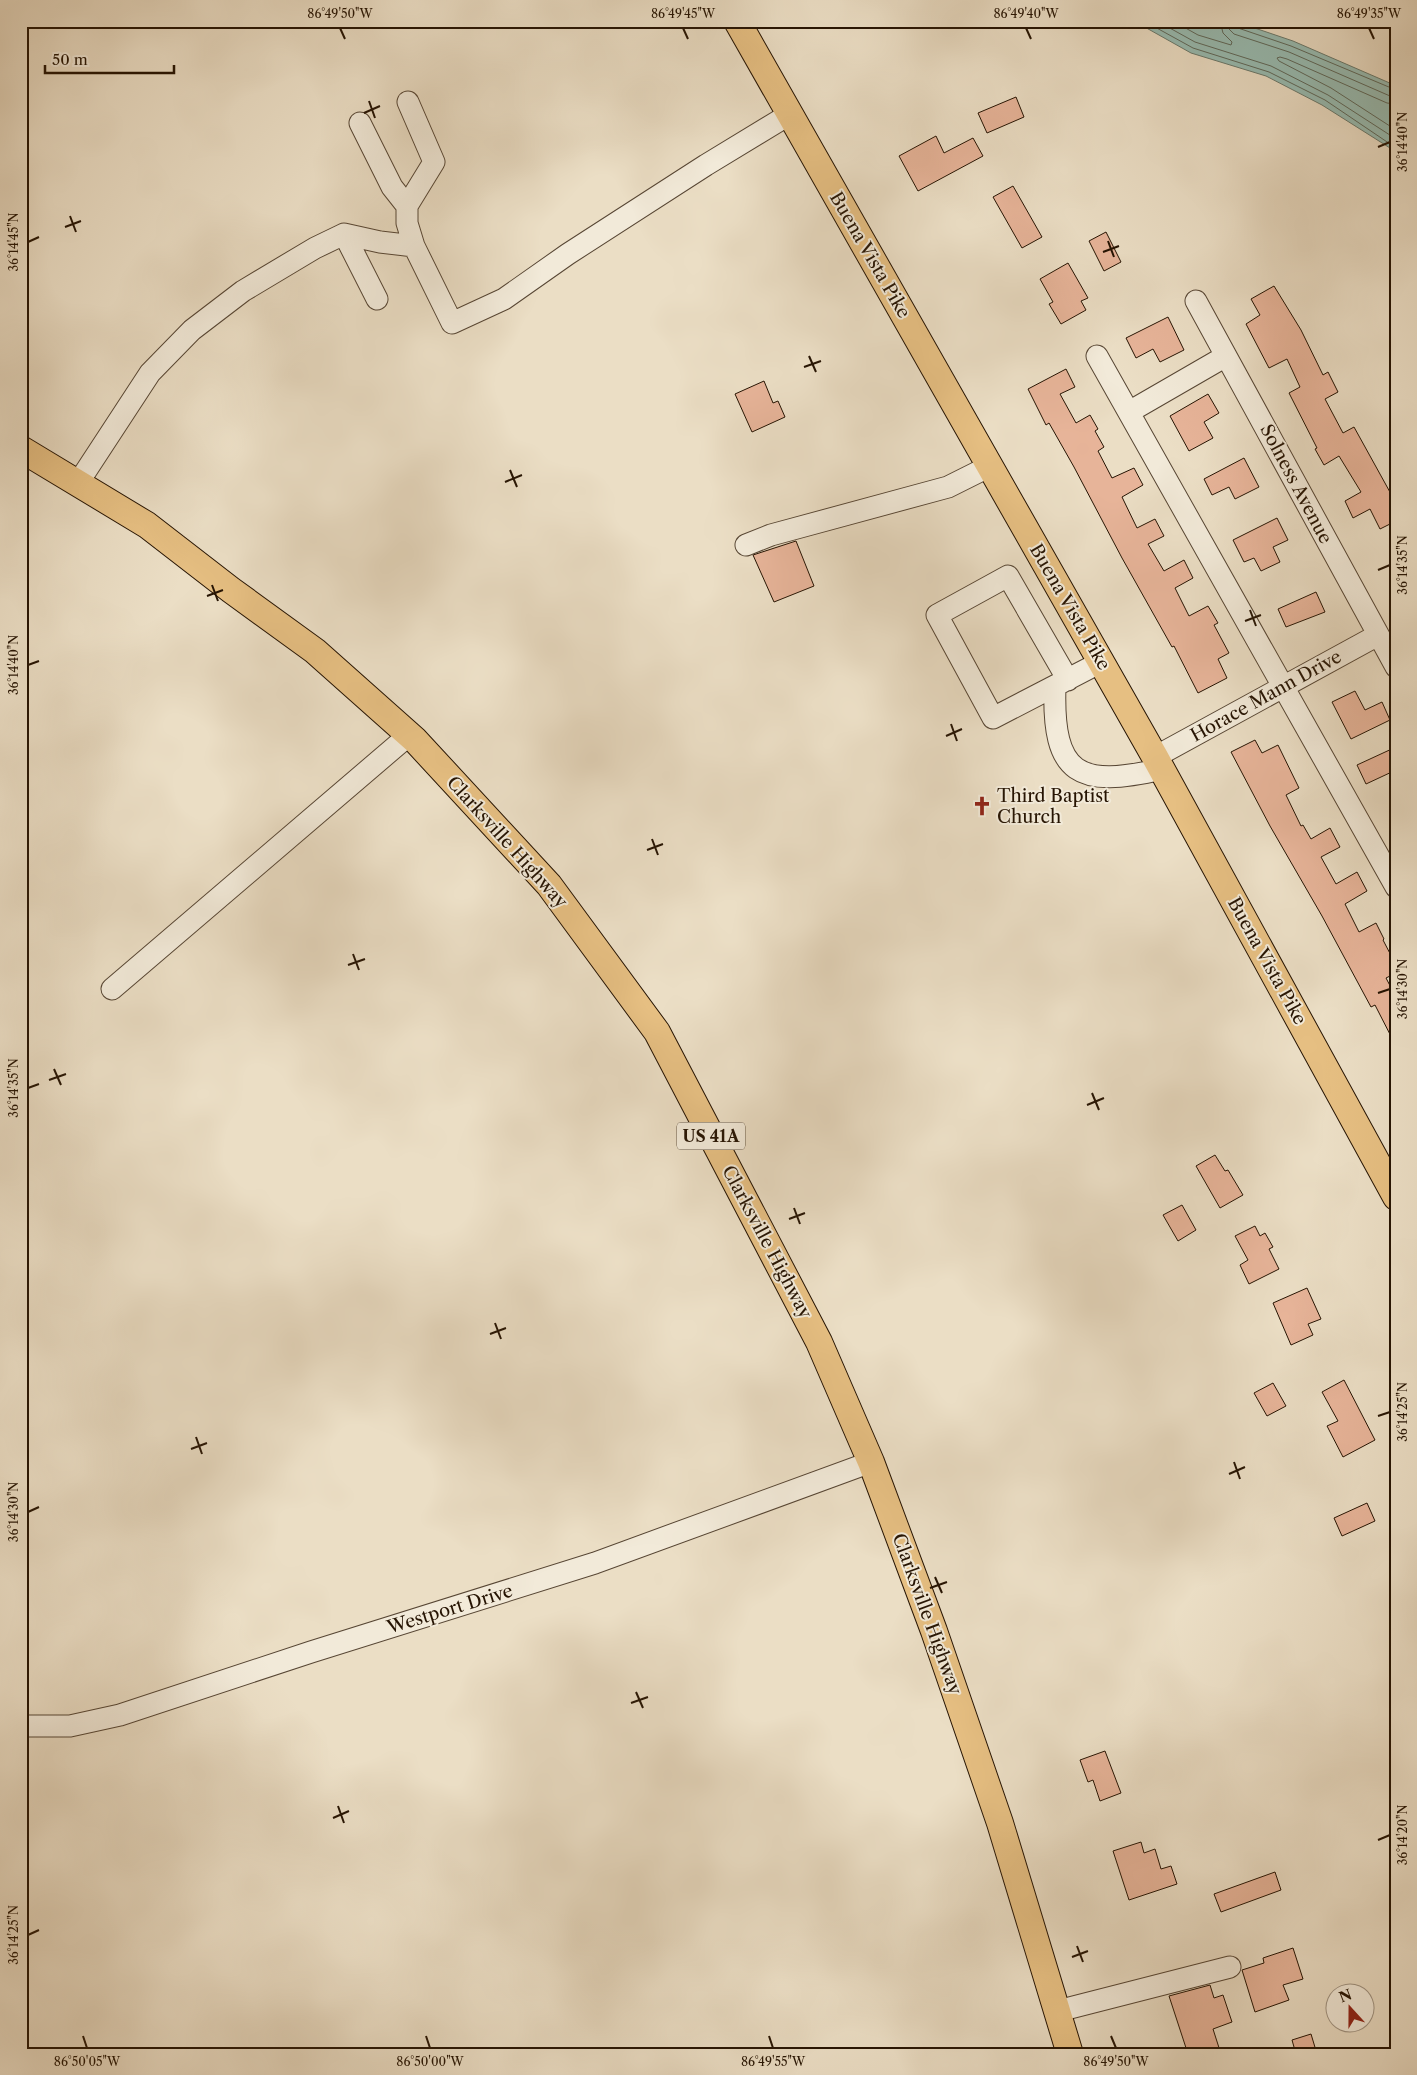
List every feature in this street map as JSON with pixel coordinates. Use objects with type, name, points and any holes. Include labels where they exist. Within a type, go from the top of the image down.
[{"type":"main road","name":"Buena Vista Pike","points":[[737,21],[1159,763],[1396,1197]]},
{"type":"main road","name":"Clarksville Highway","points":[[21,449],[148,525],[231,590],[315,651],[409,735],[550,885],[657,1032],[819,1342],[871,1462],[934,1631],[998,1815],[1070,2054]]},
{"type":"street","points":[[408,102],[434,162],[407,206],[407,223],[414,246],[452,322],[504,299],[576,249],[706,165],[790,114]]},
{"type":"street","points":[[360,123],[392,187],[407,206]]},
{"type":"street","points":[[78,483],[150,373],[192,330],[243,291],[315,248],[344,234],[380,242],[414,246]]},
{"type":"street","points":[[344,234],[377,299]]},
{"type":"street","name":"Solness Avenue","points":[[1196,302],[1396,667]]},
{"type":"street","points":[[1097,356],[1396,887]]},
{"type":"street","points":[[1129,412],[1226,356]]},
{"type":"street","points":[[746,545],[771,535],[948,487],[990,466]]},
{"type":"street","points":[[1062,683],[1008,576],[937,615],[993,718],[1062,683],[1101,662]]},
{"type":"street","name":"Horace Mann Drive","points":[[1062,683],[1054,712],[1059,745],[1066,758],[1086,774],[1104,777],[1132,776],[1159,763],[1284,686],[1378,635]]},
{"type":"street","points":[[112,989],[409,735]]},
{"type":"street","name":"Westport Drive","points":[[21,1726],[70,1726],[120,1715],[311,1652],[595,1564],[871,1462]]},
{"type":"street","points":[[1058,2011],[1230,1967]]},
{"type":"water","points":[[1134,21],[1234,21],[1293,41],[1392,84],[1396,87],[1396,156],[1390,148],[1322,105],[1266,76],[1191,53]]},
{"type":"building","points":[[1016,97],[1024,117],[987,133],[978,113]]},
{"type":"building","points":[[936,136],[944,153],[973,138],[983,156],[918,191],[899,156]]},
{"type":"building","points":[[1013,186],[1042,237],[1022,248],[993,197]]},
{"type":"building","points":[[1106,232],[1121,262],[1104,271],[1089,241]]},
{"type":"building","points":[[1068,263],[1088,298],[1081,301],[1086,310],[1061,324],[1049,304],[1053,302],[1040,279]]},
{"type":"building","points":[[1274,286],[1301,330],[1323,375],[1328,372],[1338,392],[1325,399],[1343,433],[1354,427],[1396,503],[1396,521],[1380,529],[1370,509],[1353,518],[1345,501],[1361,492],[1339,456],[1324,465],[1289,393],[1300,387],[1287,359],[1269,368],[1246,324],[1260,315],[1251,299]]},
{"type":"building","points":[[1168,317],[1184,350],[1160,362],[1153,349],[1136,358],[1126,338]]},
{"type":"building","points":[[1066,369],[1075,387],[1060,394],[1076,423],[1090,415],[1098,429],[1095,431],[1104,447],[1098,451],[1112,478],[1134,468],[1143,485],[1122,497],[1137,528],[1155,519],[1164,536],[1148,544],[1164,571],[1184,560],[1193,578],[1175,588],[1189,616],[1208,606],[1218,623],[1214,625],[1229,653],[1218,659],[1227,678],[1198,693],[1174,646],[1172,647],[1122,558],[1074,467],[1049,423],[1046,425],[1028,389]]},
{"type":"building","points":[[764,381],[773,403],[778,401],[785,417],[752,432],[735,394]]},
{"type":"building","points":[[1208,394],[1219,413],[1204,422],[1213,438],[1189,451],[1170,416]]},
{"type":"building","points":[[1244,458],[1259,487],[1235,499],[1229,487],[1212,495],[1204,479]]},
{"type":"building","points":[[1277,518],[1288,540],[1273,547],[1280,562],[1261,571],[1254,558],[1244,562],[1233,540]]},
{"type":"building","points":[[796,541],[814,586],[774,602],[753,555]]},
{"type":"building","points":[[1316,592],[1325,612],[1286,627],[1278,609]]},
{"type":"building","points":[[1355,691],[1365,710],[1382,702],[1390,720],[1351,739],[1332,702]]},
{"type":"building","points":[[1255,740],[1262,753],[1278,745],[1299,788],[1286,795],[1301,826],[1303,825],[1311,839],[1330,828],[1340,847],[1321,857],[1336,884],[1357,872],[1367,891],[1345,904],[1359,932],[1376,923],[1396,965],[1396,973],[1386,978],[1396,997],[1396,1046],[1375,1005],[1371,1007],[1231,752]]},
{"type":"building","points":[[1396,747],[1396,770],[1366,784],[1357,765]]},
{"type":"building","points":[[1215,1155],[1225,1171],[1228,1170],[1243,1195],[1220,1208],[1196,1166]]},
{"type":"building","points":[[1182,1205],[1196,1230],[1178,1241],[1163,1215]]},
{"type":"building","points":[[1255,1226],[1260,1236],[1265,1233],[1273,1247],[1269,1249],[1279,1269],[1249,1284],[1240,1265],[1248,1260],[1235,1236]]},
{"type":"building","points":[[1307,1288],[1321,1319],[1308,1324],[1313,1335],[1291,1345],[1273,1303]]},
{"type":"building","points":[[1344,1380],[1375,1440],[1343,1457],[1327,1426],[1338,1421],[1322,1392]]},
{"type":"building","points":[[1273,1383],[1286,1406],[1267,1416],[1254,1393]]},
{"type":"building","points":[[1367,1503],[1375,1521],[1342,1536],[1334,1518]]},
{"type":"building","points":[[1105,1751],[1121,1793],[1100,1801],[1093,1780],[1088,1782],[1080,1760]]},
{"type":"building","points":[[1141,1842],[1144,1853],[1155,1849],[1161,1869],[1171,1866],[1177,1884],[1129,1900],[1113,1851]]},
{"type":"building","points":[[1275,1872],[1281,1890],[1221,1912],[1214,1894]]},
{"type":"building","points":[[1293,1948],[1303,1979],[1283,1985],[1289,2000],[1255,2012],[1242,1970],[1264,1963],[1263,1958]]},
{"type":"building","points":[[1210,1985],[1214,1998],[1223,1995],[1232,2022],[1213,2029],[1221,2054],[1188,2054],[1169,1996]]},
{"type":"building","points":[[1311,2034],[1317,2054],[1296,2054],[1292,2040]]},
{"type":"place","name":"Third Baptist Church","points":[[982,806]]}]
